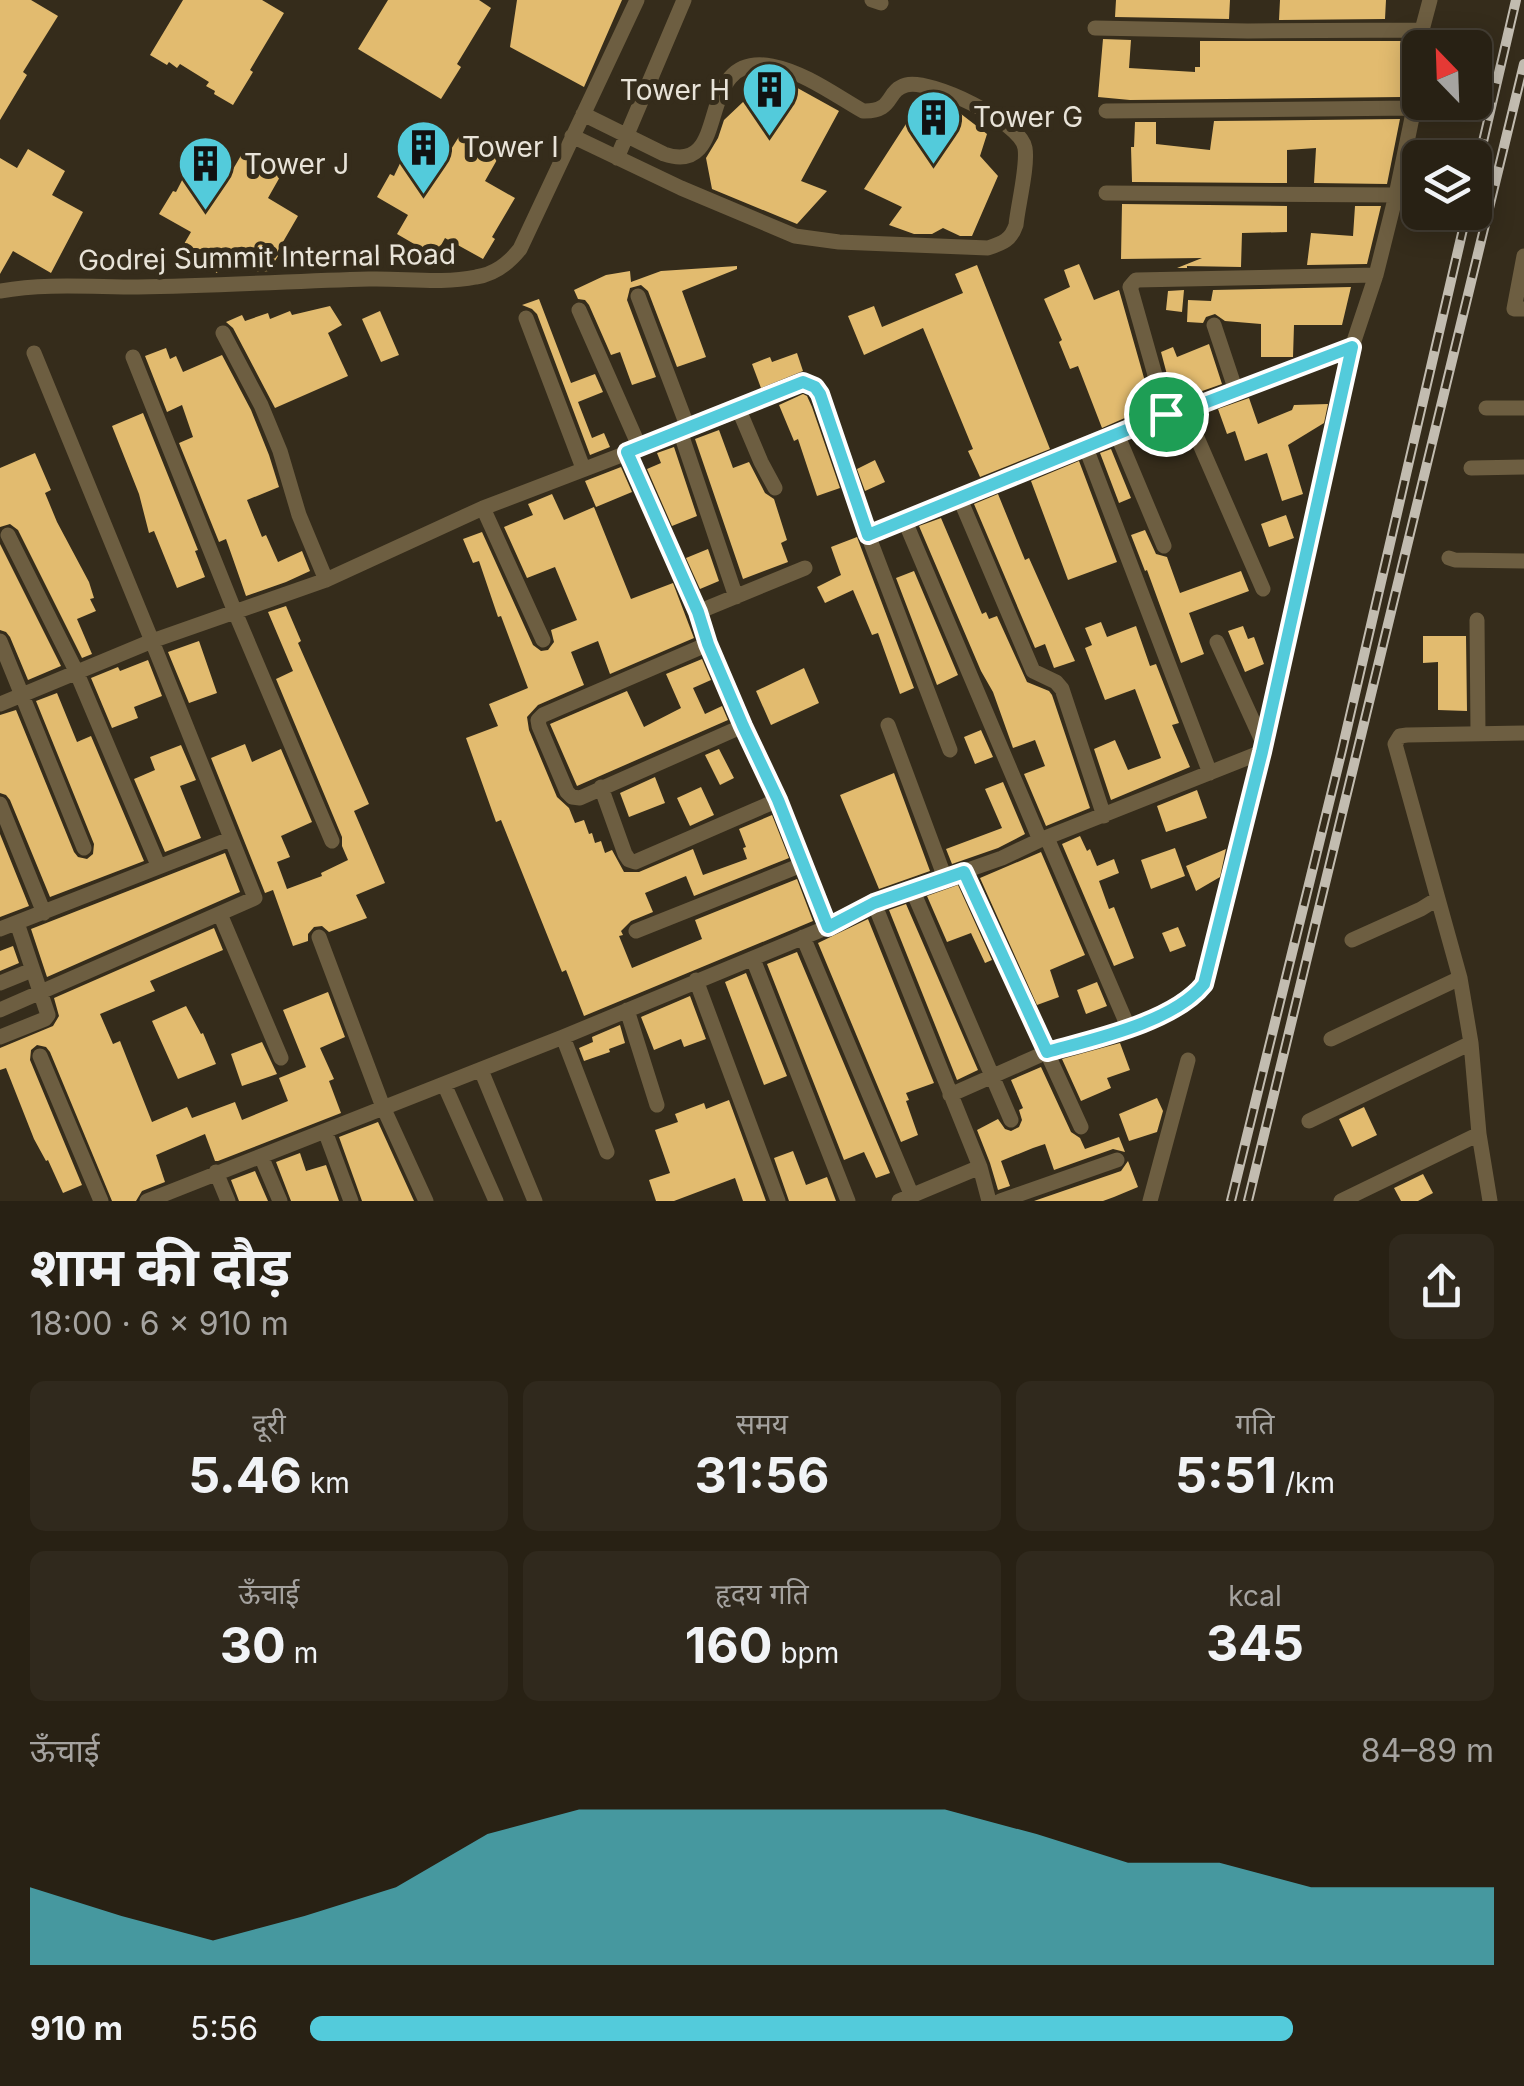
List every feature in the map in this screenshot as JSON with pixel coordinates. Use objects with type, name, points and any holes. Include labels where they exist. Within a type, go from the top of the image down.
[{"type":"street","name":"Godrej Summit Internal Road","points":[[0,291],[47,285],[139,287],[437,280],[478,277],[498,270],[520,249],[638,0]]},
{"type":"street","points":[[617,158],[684,0]]},
{"type":"street","points":[[1422,30],[1430,0]]},
{"type":"street","points":[[1095,28],[1402,30]]},
{"type":"street","points":[[572,136],[795,236],[839,242],[988,248],[1012,236],[1026,153],[1024,143],[1014,130],[964,100],[920,84],[901,87],[884,107],[863,111],[802,77],[771,66],[752,65],[736,72],[725,84],[706,137],[691,158],[664,154],[583,114]]},
{"type":"street","points":[[1106,111],[1402,108]]},
{"type":"street","points":[[950,1095],[1047,1052],[1129,1029],[1183,1003],[1204,984],[1352,347],[1376,275],[1412,120]]},
{"type":"street","points":[[1106,192],[1396,195]]},
{"type":"street","points":[[1524,256],[1514,309],[1524,309]]},
{"type":"street","points":[[1166,414],[1130,290],[1133,283],[1376,275]]},
{"type":"street","points":[[638,296],[736,597]]},
{"type":"street","points":[[579,310],[708,644],[778,800],[828,927]]},
{"type":"street","points":[[526,318],[583,468]]},
{"type":"street","points":[[1214,325],[1236,391]]},
{"type":"street","points":[[223,333],[261,405],[326,580]]},
{"type":"street","points":[[868,535],[1166,414],[1186,410],[1352,347]]},
{"type":"street","points":[[0,1010],[255,898],[34,353]]},
{"type":"street","points":[[133,357],[332,842]]},
{"type":"street","points":[[0,704],[152,641],[326,580],[483,508],[803,382],[820,394],[868,535],[950,750]]},
{"type":"street","points":[[1486,408],[1524,408]]},
{"type":"street","points":[[739,410],[776,488]]},
{"type":"street","points":[[1186,410],[1263,589]]},
{"type":"street","points":[[1118,434],[1164,546]]},
{"type":"street","points":[[1086,448],[1210,773]]},
{"type":"street","points":[[1471,468],[1524,468]]},
{"type":"street","points":[[960,499],[1033,671],[1062,689],[1104,816]]},
{"type":"street","points":[[483,508],[543,640]]},
{"type":"street","points":[[904,520],[1129,1029]]},
{"type":"street","points":[[8,535],[76,671],[158,865]]},
{"type":"street","points":[[1449,558],[1524,562]]},
{"type":"street","points":[[698,612],[805,568]]},
{"type":"street","points":[[1477,620],[1478,733]]},
{"type":"street","points":[[0,642],[84,848]]},
{"type":"street","points":[[1217,642],[1262,747]]},
{"type":"street","points":[[708,644],[543,714],[538,720],[567,792],[572,798],[580,798],[743,726]]},
{"type":"street","points":[[888,725],[944,878]]},
{"type":"street","points":[[1490,1201],[1460,978],[1395,744],[1400,736],[1406,735],[1524,734]]},
{"type":"street","points":[[157,1199],[216,1172],[753,959],[874,903],[1002,858],[1210,773],[1262,747]]},
{"type":"street","points":[[601,787],[625,854],[635,862],[778,800]]},
{"type":"street","points":[[0,804],[44,913]]},
{"type":"street","points":[[0,929],[230,838]]},
{"type":"street","points":[[636,932],[804,864]]},
{"type":"street","points":[[964,872],[1081,1128]]},
{"type":"street","points":[[912,889],[1011,1120]]},
{"type":"street","points":[[1352,940],[1437,898]]},
{"type":"street","points":[[874,903],[980,1167],[989,1201]]},
{"type":"street","points":[[220,914],[281,1058]]},
{"type":"street","points":[[0,1037],[48,1015],[17,923]]},
{"type":"street","points":[[319,937],[383,1107],[426,1201]]},
{"type":"street","points":[[803,937],[906,1198],[980,1167]]},
{"type":"street","points":[[753,959],[848,1201]]},
{"type":"street","points":[[0,983],[32,970]]},
{"type":"street","points":[[1331,1039],[1460,978]]},
{"type":"street","points":[[696,980],[778,1201]]},
{"type":"street","points":[[627,1010],[658,1105]]},
{"type":"street","points":[[563,1037],[608,1152]]},
{"type":"street","points":[[1309,1121],[1471,1044]]},
{"type":"street","points":[[40,1056],[101,1201]]},
{"type":"street","points":[[1150,1201],[1188,1060]]},
{"type":"street","points":[[481,1070],[535,1201]]},
{"type":"street","points":[[444,1084],[496,1201]]},
{"type":"street","points":[[325,1131],[351,1201]]},
{"type":"street","points":[[1341,1201],[1479,1134]]},
{"type":"street","points":[[261,1156],[280,1201]]},
{"type":"street","points":[[1000,1201],[1116,1160]]},
{"type":"street","points":[[216,1172],[228,1201]]},
{"type":"building","points":[[0,0],[31,0],[58,16],[23,72],[27,75],[0,120]]},
{"type":"building","points":[[183,0],[262,0],[284,13],[233,105],[214,94],[206,86],[209,82],[180,64],[177,68],[169,62],[167,65],[150,55]]},
{"type":"building","points":[[388,0],[479,0],[491,8],[441,99],[358,49]]},
{"type":"building","points":[[517,0],[622,0],[584,87],[510,47]]},
{"type":"building","points":[[1116,0],[1230,0],[1229,19],[1115,17]]},
{"type":"building","points":[[1280,0],[1386,0],[1385,19],[1279,20]]},
{"type":"building","points":[[1103,39],[1131,40],[1129,68],[1195,72],[1195,67],[1200,67],[1200,41],[1402,41],[1402,97],[1098,97]]},
{"type":"building","name":"Tower H","points":[[783,80],[839,111],[801,181],[827,191],[797,224],[712,189],[706,158],[724,120],[743,102],[756,114]]},
{"type":"building","name":"Tower G","points":[[941,103],[987,134],[980,156],[998,176],[972,236],[960,236],[943,228],[932,234],[914,234],[889,225],[902,207],[864,189],[915,110],[928,118]]},
{"type":"building","points":[[1400,119],[1387,184],[1314,183],[1316,148],[1287,150],[1287,183],[1132,182],[1135,122],[1156,122],[1156,144],[1210,150],[1214,121]]},
{"type":"building","name":"Tower I","points":[[414,134],[448,154],[460,135],[498,158],[485,181],[515,198],[483,259],[445,238],[435,256],[397,234],[408,215],[377,197],[390,174],[394,176]]},
{"type":"building","points":[[28,149],[65,171],[52,195],[83,212],[51,273],[13,251],[0,274],[0,158],[17,168]]},
{"type":"building","name":"Tower J","points":[[197,151],[232,171],[243,152],[281,175],[268,198],[298,216],[269,271],[258,272],[228,254],[217,273],[180,251],[191,232],[159,214],[176,192]]},
{"type":"building","points":[[1122,204],[1287,206],[1287,232],[1242,233],[1241,267],[1177,268],[1202,258],[1121,259]]},
{"type":"building","points":[[1355,206],[1381,206],[1367,264],[1307,265],[1311,233],[1353,236]]},
{"type":"building","points":[[1079,264],[1094,300],[1119,290],[1152,406],[1102,428],[1078,366],[1070,369],[1044,299],[1070,287],[1064,270]]},
{"type":"building","points":[[977,265],[1050,449],[980,477],[968,451],[973,449],[923,328],[864,355],[848,316],[874,306],[882,327],[963,293],[955,274]]},
{"type":"building","points":[[737,266],[682,291],[706,357],[677,367],[648,291],[641,285],[630,288],[627,300],[656,377],[632,385],[620,352],[611,355],[589,305],[578,299],[574,290],[606,275],[630,271],[631,282],[661,271]]},
{"type":"building","points":[[1351,287],[1342,325],[1294,325],[1293,357],[1261,357],[1261,324],[1225,321],[1215,314],[1203,323],[1187,322],[1188,300],[1211,301],[1213,290]]},
{"type":"building","points":[[1184,290],[1182,312],[1166,310],[1168,291]]},
{"type":"building","points":[[539,299],[571,383],[595,374],[603,392],[578,402],[592,438],[604,433],[610,447],[590,455],[537,314],[522,305]]},
{"type":"building","points":[[330,306],[342,325],[328,333],[348,376],[275,408],[233,328],[226,322],[242,315],[245,321],[268,313],[270,319],[290,311],[292,315]]},
{"type":"building","points":[[380,311],[399,355],[381,362],[362,319]]},
{"type":"building","points":[[1209,344],[1222,384],[1174,401],[1161,352],[1173,347],[1177,357]]},
{"type":"building","points":[[166,348],[170,359],[176,356],[183,372],[222,355],[251,410],[279,487],[247,500],[262,537],[266,535],[278,562],[302,551],[310,571],[246,596],[226,539],[219,542],[179,443],[193,437],[182,405],[167,412],[145,356]]},
{"type":"building","points":[[797,353],[803,371],[761,388],[752,364]]},
{"type":"building","points":[[803,394],[812,407],[840,488],[817,496],[798,439],[794,441],[779,405]]},
{"type":"building","points":[[1249,398],[1258,424],[1292,410],[1294,405],[1328,404],[1324,423],[1288,445],[1303,494],[1282,501],[1267,453],[1245,461],[1235,431],[1227,434],[1218,409]]},
{"type":"building","points":[[143,413],[198,550],[195,551],[205,577],[177,588],[154,531],[149,533],[139,494],[112,426]]},
{"type":"building","points":[[719,430],[733,468],[749,462],[765,493],[774,499],[787,540],[781,543],[788,562],[743,579],[695,439]]},
{"type":"building","points":[[674,447],[697,516],[672,526],[647,469],[661,463],[657,453]]},
{"type":"building","points":[[1111,449],[1131,498],[1119,503],[1100,453]]},
{"type":"building","points":[[35,453],[51,490],[45,493],[94,598],[90,599],[96,611],[77,619],[92,654],[82,658],[18,530],[10,524],[0,527],[0,468]]},
{"type":"building","points":[[875,460],[885,482],[865,491],[857,469]]},
{"type":"building","points":[[1079,461],[1117,562],[1068,580],[1031,481]]},
{"type":"building","points":[[621,467],[632,492],[596,507],[585,481]]},
{"type":"building","points":[[552,494],[564,520],[594,507],[631,599],[673,583],[694,638],[610,674],[598,641],[571,652],[584,685],[538,705],[527,717],[557,797],[569,808],[575,823],[584,820],[589,834],[592,833],[595,843],[601,841],[605,853],[612,850],[624,872],[639,872],[693,849],[703,875],[747,859],[739,829],[772,815],[789,858],[694,896],[686,876],[645,893],[653,912],[631,921],[619,936],[632,968],[702,939],[695,920],[797,879],[813,921],[584,1016],[566,970],[562,972],[501,820],[496,822],[466,738],[498,726],[489,704],[528,688],[479,561],[473,563],[463,539],[482,532],[533,645],[541,651],[548,650],[554,642],[551,630],[577,620],[555,567],[527,578],[504,527],[533,515],[528,504]]},
{"type":"building","points":[[998,494],[1025,560],[1029,558],[1075,661],[1054,668],[1045,644],[1035,648],[974,504]]},
{"type":"building","points":[[1286,515],[1294,538],[1269,547],[1261,524]]},
{"type":"building","points":[[941,518],[982,614],[986,612],[989,619],[997,616],[1027,682],[1052,695],[1090,808],[1046,826],[1024,774],[1045,766],[1035,740],[1013,748],[993,692],[919,526]]},
{"type":"building","points":[[1145,530],[1156,554],[1167,557],[1180,593],[1241,571],[1249,591],[1189,613],[1204,654],[1181,663],[1131,535]]},
{"type":"building","points":[[857,537],[914,688],[900,694],[878,633],[872,635],[853,590],[825,603],[817,587],[841,575],[831,547]]},
{"type":"building","points":[[0,544],[61,666],[28,680],[10,637],[0,630]]},
{"type":"building","points":[[708,549],[719,581],[700,589],[686,558]]},
{"type":"building","points":[[914,571],[958,675],[937,685],[896,578]]},
{"type":"building","points":[[286,606],[301,641],[298,643],[369,804],[354,811],[385,883],[356,895],[367,918],[329,932],[322,926],[314,927],[308,941],[293,946],[273,890],[265,893],[211,758],[245,744],[252,762],[281,749],[312,822],[281,836],[290,857],[277,862],[287,889],[322,876],[321,873],[348,860],[276,679],[293,671],[268,612]]},
{"type":"building","points":[[1101,622],[1107,637],[1136,626],[1150,666],[1156,664],[1179,723],[1172,725],[1190,767],[1111,800],[1094,749],[1115,740],[1128,770],[1161,758],[1135,689],[1105,700],[1085,648],[1092,645],[1085,628]]},
{"type":"building","points":[[1243,626],[1248,639],[1254,637],[1264,664],[1245,672],[1228,631]]},
{"type":"building","points":[[1423,636],[1466,636],[1467,711],[1438,710],[1438,662],[1423,663]]},
{"type":"building","points":[[199,641],[217,693],[189,703],[168,652]]},
{"type":"building","points":[[702,659],[711,680],[693,688],[705,714],[722,706],[728,720],[577,786],[550,724],[627,691],[644,727],[681,708],[666,674]]},
{"type":"building","points":[[148,660],[162,696],[134,707],[138,718],[112,728],[91,678]]},
{"type":"building","points":[[804,668],[819,703],[771,725],[756,691]]},
{"type":"building","points":[[57,693],[77,742],[91,736],[144,861],[50,897],[10,800],[0,793],[0,715],[16,710],[74,852],[87,859],[93,854],[94,844],[36,701]]},
{"type":"building","points":[[981,730],[993,757],[975,764],[964,737]]},
{"type":"building","points":[[181,745],[196,780],[180,786],[201,838],[165,852],[134,779],[155,770],[150,757]]},
{"type":"building","points":[[719,749],[734,778],[720,785],[705,755]]},
{"type":"building","points":[[894,773],[930,871],[879,889],[840,795]]},
{"type":"building","points":[[655,777],[665,803],[629,817],[620,793]]},
{"type":"building","points":[[1003,782],[1025,834],[952,864],[946,849],[1002,828],[985,789]]},
{"type":"building","points":[[701,787],[714,815],[690,826],[677,798]]},
{"type":"building","points":[[1197,790],[1207,818],[1166,832],[1157,806]]},
{"type":"building","points":[[0,834],[29,906],[0,917]]},
{"type":"building","points":[[1080,836],[1097,866],[1114,859],[1119,873],[1099,881],[1134,958],[1114,966],[1062,844]]},
{"type":"building","points":[[1175,848],[1185,876],[1151,889],[1141,860]]},
{"type":"building","points":[[1226,849],[1220,877],[1196,891],[1186,866]]},
{"type":"building","points":[[1041,852],[1085,955],[1050,970],[1059,997],[1037,1005],[980,878]]},
{"type":"building","points":[[225,853],[240,892],[47,977],[31,929]]},
{"type":"building","points":[[958,885],[992,960],[985,963],[971,933],[947,942],[927,896]]},
{"type":"building","points":[[906,904],[978,1070],[957,1080],[889,910]]},
{"type":"building","points":[[868,919],[934,1083],[906,1093],[918,1135],[901,1142],[818,943]]},
{"type":"building","points":[[1178,927],[1186,946],[1170,952],[1162,933]]},
{"type":"building","points":[[214,928],[223,950],[150,981],[155,991],[100,1014],[113,1044],[120,1041],[152,1122],[187,1107],[192,1118],[235,1102],[242,1120],[288,1101],[279,1078],[306,1067],[283,1010],[328,992],[345,1037],[320,1048],[334,1079],[329,1081],[341,1113],[218,1161],[205,1134],[156,1155],[165,1182],[142,1191],[136,1201],[112,1201],[50,1052],[37,1045],[31,1050],[30,1060],[82,1185],[63,1193],[34,1139],[6,1068],[0,1070],[0,1048],[53,1026],[59,1016],[54,998]]},
{"type":"building","points":[[13,946],[19,963],[0,971],[0,951]]},
{"type":"building","points":[[797,952],[890,1173],[876,1178],[864,1152],[844,1160],[767,964]]},
{"type":"building","points":[[746,973],[787,1076],[764,1085],[725,982]]},
{"type":"building","points":[[1097,982],[1107,1006],[1086,1014],[1077,990]]},
{"type":"building","points":[[690,996],[706,1039],[684,1047],[681,1039],[654,1050],[641,1017]]},
{"type":"building","points":[[186,1006],[216,1064],[178,1079],[152,1021]]},
{"type":"building","points":[[620,1025],[625,1043],[584,1061],[579,1048],[593,1042],[592,1037]]},
{"type":"building","points":[[262,1042],[277,1074],[242,1086],[231,1054]]},
{"type":"building","points":[[1120,1043],[1130,1070],[1107,1078],[1111,1088],[1081,1101],[1062,1059]]},
{"type":"building","points":[[1041,1067],[1071,1132],[1080,1138],[1085,1149],[1119,1137],[1125,1152],[1113,1149],[1054,1170],[1045,1144],[1001,1161],[1010,1186],[998,1190],[977,1130],[998,1119],[1005,1129],[1019,1127],[1019,1110],[1023,1108],[1011,1080]]},
{"type":"building","points":[[1157,1098],[1163,1111],[1157,1132],[1129,1141],[1119,1114]]},
{"type":"building","points":[[729,1100],[766,1201],[743,1201],[735,1178],[674,1201],[656,1201],[649,1180],[670,1173],[655,1130],[678,1122],[675,1114],[704,1103],[706,1109]]},
{"type":"building","points":[[1364,1107],[1377,1135],[1352,1147],[1339,1119]]},
{"type":"building","points":[[378,1122],[414,1201],[362,1201],[339,1137]]},
{"type":"building","points":[[793,1151],[806,1185],[827,1177],[836,1201],[789,1201],[774,1158]]},
{"type":"building","points":[[300,1153],[306,1171],[326,1165],[339,1201],[291,1201],[276,1162]]},
{"type":"building","points":[[1128,1161],[1138,1187],[1103,1201],[1034,1201],[1121,1171]]},
{"type":"building","points":[[255,1171],[268,1201],[239,1201],[231,1180]]},
{"type":"building","points":[[1423,1174],[1433,1193],[1418,1201],[1401,1201],[1394,1188]]},
{"type":"railway","points":[[1483,140],[1516,0]]},
{"type":"railway","points":[[1248,1201],[1524,64]]},
{"type":"railway","points":[[1231,1201],[1342,750],[1463,230]]},
{"type":"place","name":"Tower H","points":[[769,139]]},
{"type":"place","name":"Tower G","points":[[934,166]]},
{"type":"place","name":"Tower I","points":[[423,196]]},
{"type":"place","name":"Tower J","points":[[205,213]]},
{"type":"route","points":[[1352,347],[1262,752],[1204,984],[1183,1003],[1129,1029],[1047,1052],[964,872],[874,903],[828,927],[778,800],[627,452],[803,382],[820,394],[868,535],[1166,414],[1186,410],[1352,347]]}]
